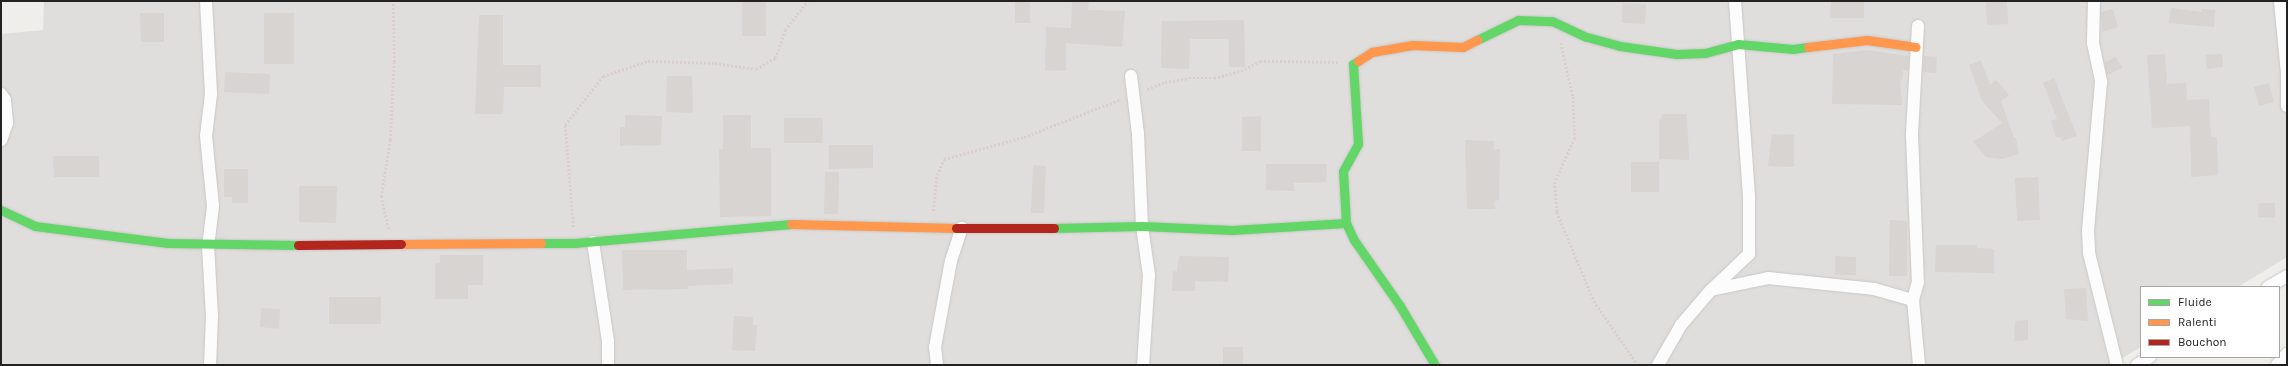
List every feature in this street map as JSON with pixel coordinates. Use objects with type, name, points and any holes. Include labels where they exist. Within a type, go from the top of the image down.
[{"type":"street","points":[[206,1],[210,94],[206,136],[213,206],[208,245],[212,316],[210,365]]},
{"type":"street","points":[[1658,365],[1681,324],[1710,291],[1749,254],[1749,196],[1735,1]]},
{"type":"street","points":[[2094,1],[2093,43],[2101,82],[2088,231],[2089,253],[2117,365]]},
{"type":"street","points":[[2280,1],[2287,74],[2287,106]]},
{"type":"street","points":[[1435,365],[1400,306],[1354,240],[1346,223],[1344,171],[1358,144],[1353,64],[1372,52],[1412,45],[1463,47],[1518,20],[1552,21],[1587,37],[1620,46],[1676,54],[1705,54],[1738,44],[1793,49],[1867,40],[1916,47]]},
{"type":"street","points":[[1918,26],[1912,135],[1918,282],[1913,300],[1919,365]]},
{"type":"street","points":[[1131,76],[1142,226],[1149,275],[1143,365]]},
{"type":"street","points":[[1,94],[5,100],[7,123],[1,140]]},
{"type":"street","points":[[1,210],[35,226],[168,243],[208,245],[574,244],[806,223],[962,228],[1142,226],[1232,230],[1346,223]]},
{"type":"street","points":[[937,365],[935,347],[951,261],[962,228]]},
{"type":"street","points":[[593,242],[608,341],[608,365]]},
{"type":"street","points":[[2270,286],[2287,276]]},
{"type":"street","points":[[1710,291],[1768,278],[1874,289],[1913,300]]},
{"type":"street","points":[[2277,365],[2287,354]]},
{"type":"street","points":[[2137,365],[2148,358]]},
{"type":"path","points":[[393,1],[394,62],[390,132],[381,197],[386,227],[406,245]]},
{"type":"path","points":[[574,244],[566,125],[603,76],[648,61],[715,63],[756,69],[775,58],[785,30],[808,1]]},
{"type":"path","points":[[1552,21],[1563,48],[1573,97],[1575,138],[1555,182],[1557,212],[1594,301],[1638,365]]},
{"type":"path","points":[[931,227],[937,175],[944,159],[1024,137],[1165,82],[1189,78],[1214,78],[1241,71],[1260,61],[1331,61],[1353,64]]},
{"type":"shaded area","points":[[44,1],[2287,1],[2287,257],[2240,286],[2140,286],[2140,348],[2111,365],[1,365],[1,34],[43,30]]},
{"type":"building","points":[[742,1],[766,1],[766,36],[742,36]]},
{"type":"building","points":[[1015,1],[1030,1],[1030,23],[1015,23]]},
{"type":"building","points":[[1072,1],[1089,1],[1088,10],[1125,11],[1122,47],[1066,43],[1066,71],[1045,70],[1046,27],[1071,28]]},
{"type":"building","points":[[1831,1],[1864,1],[1864,18],[1830,18]]},
{"type":"building","points":[[1986,1],[2007,1],[2008,24],[1987,25]]},
{"type":"building","points":[[1622,3],[1646,4],[1645,24],[1622,23]]},
{"type":"building","points":[[2171,8],[2201,12],[2202,9],[2215,10],[2214,27],[2169,23]]},
{"type":"building","points":[[2113,9],[2118,27],[2102,32],[2101,12]]},
{"type":"building","points":[[140,13],[164,13],[164,42],[141,42]]},
{"type":"building","points":[[264,13],[294,13],[294,64],[264,64]]},
{"type":"building","points":[[479,15],[503,15],[503,65],[541,65],[541,87],[504,87],[503,114],[475,114]]},
{"type":"building","points":[[1244,20],[1245,67],[1229,67],[1229,39],[1190,39],[1189,69],[1161,68],[1162,21]]},
{"type":"building","points":[[1867,50],[1909,56],[1908,70],[1903,70],[1902,80],[1900,79],[1902,105],[1832,104],[1833,54]]},
{"type":"building","points":[[2165,54],[2167,84],[2186,83],[2187,100],[2209,99],[2211,137],[2217,137],[2218,175],[2191,177],[2190,126],[2152,128],[2147,55]]},
{"type":"building","points":[[2222,54],[2223,67],[2207,69],[2206,55]]},
{"type":"building","points":[[1924,56],[1937,57],[1936,73],[1923,72]]},
{"type":"building","points":[[2116,57],[2122,68],[2107,75],[2105,62]]},
{"type":"building","points":[[1981,60],[1990,85],[1996,80],[2009,95],[2001,101],[2014,138],[2016,138],[2019,154],[2002,159],[1986,157],[1973,142],[2002,123],[1982,101],[1969,65]]},
{"type":"building","points":[[225,72],[270,74],[269,94],[224,92]]},
{"type":"building","points":[[667,76],[692,76],[693,113],[666,112]]},
{"type":"building","points":[[2054,78],[2077,136],[2062,141],[2060,137],[2056,137],[2051,121],[2057,119],[2043,83]]},
{"type":"building","points":[[2269,83],[2274,102],[2259,106],[2254,87]]},
{"type":"building","points":[[1662,114],[1687,114],[1689,160],[1659,159],[1659,119],[1661,119]]},
{"type":"building","points":[[625,115],[662,116],[661,145],[620,146],[620,127],[625,127]]},
{"type":"building","points":[[723,115],[751,115],[751,148],[771,148],[771,216],[720,217],[719,149],[723,149]]},
{"type":"building","points":[[1261,116],[1261,151],[1242,151],[1242,117]]},
{"type":"building","points":[[784,118],[823,118],[822,143],[784,143]]},
{"type":"building","points":[[1772,134],[1794,135],[1794,167],[1768,166]]},
{"type":"building","points":[[1465,140],[1494,141],[1494,149],[1500,149],[1499,200],[1494,201],[1495,209],[1467,209]]},
{"type":"building","points":[[829,145],[873,145],[873,168],[829,169]]},
{"type":"building","points":[[53,156],[99,156],[99,177],[54,177]]},
{"type":"building","points":[[1631,162],[1659,162],[1659,192],[1631,192]]},
{"type":"building","points":[[1266,164],[1327,164],[1326,182],[1294,183],[1294,191],[1266,190]]},
{"type":"building","points":[[1033,165],[1046,166],[1044,213],[1031,213]]},
{"type":"building","points":[[224,169],[248,169],[248,203],[232,203],[232,197],[224,197]]},
{"type":"building","points":[[825,172],[839,172],[838,214],[824,214]]},
{"type":"building","points":[[2038,177],[2040,220],[2017,221],[2015,178]]},
{"type":"building","points":[[299,186],[337,186],[336,223],[299,222]]},
{"type":"building","points":[[2259,203],[2275,203],[2275,218],[2258,217]]},
{"type":"building","points":[[1890,220],[1907,221],[1907,276],[1889,276]]},
{"type":"building","points":[[1936,245],[1977,245],[1977,248],[1994,249],[1994,273],[1935,272]]},
{"type":"building","points":[[622,250],[687,250],[687,270],[733,268],[733,284],[688,286],[688,289],[623,290]]},
{"type":"building","points":[[440,255],[483,255],[483,285],[468,285],[468,299],[435,299],[435,263],[440,263]]},
{"type":"building","points":[[1179,256],[1229,257],[1228,282],[1195,281],[1195,291],[1172,291],[1173,271],[1177,272]]},
{"type":"building","points":[[1835,256],[1856,257],[1856,275],[1835,275]]},
{"type":"building","points":[[2086,288],[2088,321],[2066,319],[2064,289]]},
{"type":"building","points":[[329,297],[381,297],[381,324],[329,324]]},
{"type":"building","points":[[261,308],[280,309],[279,329],[260,327]]},
{"type":"building","points":[[734,316],[753,317],[753,325],[757,325],[755,351],[732,350]]},
{"type":"building","points":[[2028,320],[2028,340],[2014,341],[2015,321]]},
{"type":"building","points":[[1223,347],[1243,347],[1243,365],[1223,365]]},
{"type":"traffic: fast","points":[[1477,40],[1518,20],[1552,21],[1587,37],[1620,46],[1676,54],[1705,53],[1738,44],[1793,49],[1808,47]]},
{"type":"traffic: fast","points":[[1358,61],[1353,64],[1358,144],[1343,171],[1346,223],[1354,240],[1400,306],[1435,365]]},
{"type":"traffic: fast","points":[[1,210],[35,226],[168,243],[298,245]]},
{"type":"traffic: fast","points":[[1054,228],[1142,226],[1232,230],[1346,223]]},
{"type":"traffic: fast","points":[[541,243],[574,243],[791,224]]},
{"type":"traffic: slow","points":[[1358,61],[1372,52],[1412,45],[1463,47],[1477,40]]},
{"type":"traffic: slow","points":[[1808,47],[1867,40],[1916,47]]},
{"type":"traffic: slow","points":[[791,224],[956,228]]},
{"type":"traffic: slow","points":[[401,244],[541,243]]},
{"type":"traffic: jam","points":[[956,228],[1054,228]]},
{"type":"traffic: jam","points":[[298,245],[401,244]]}]
